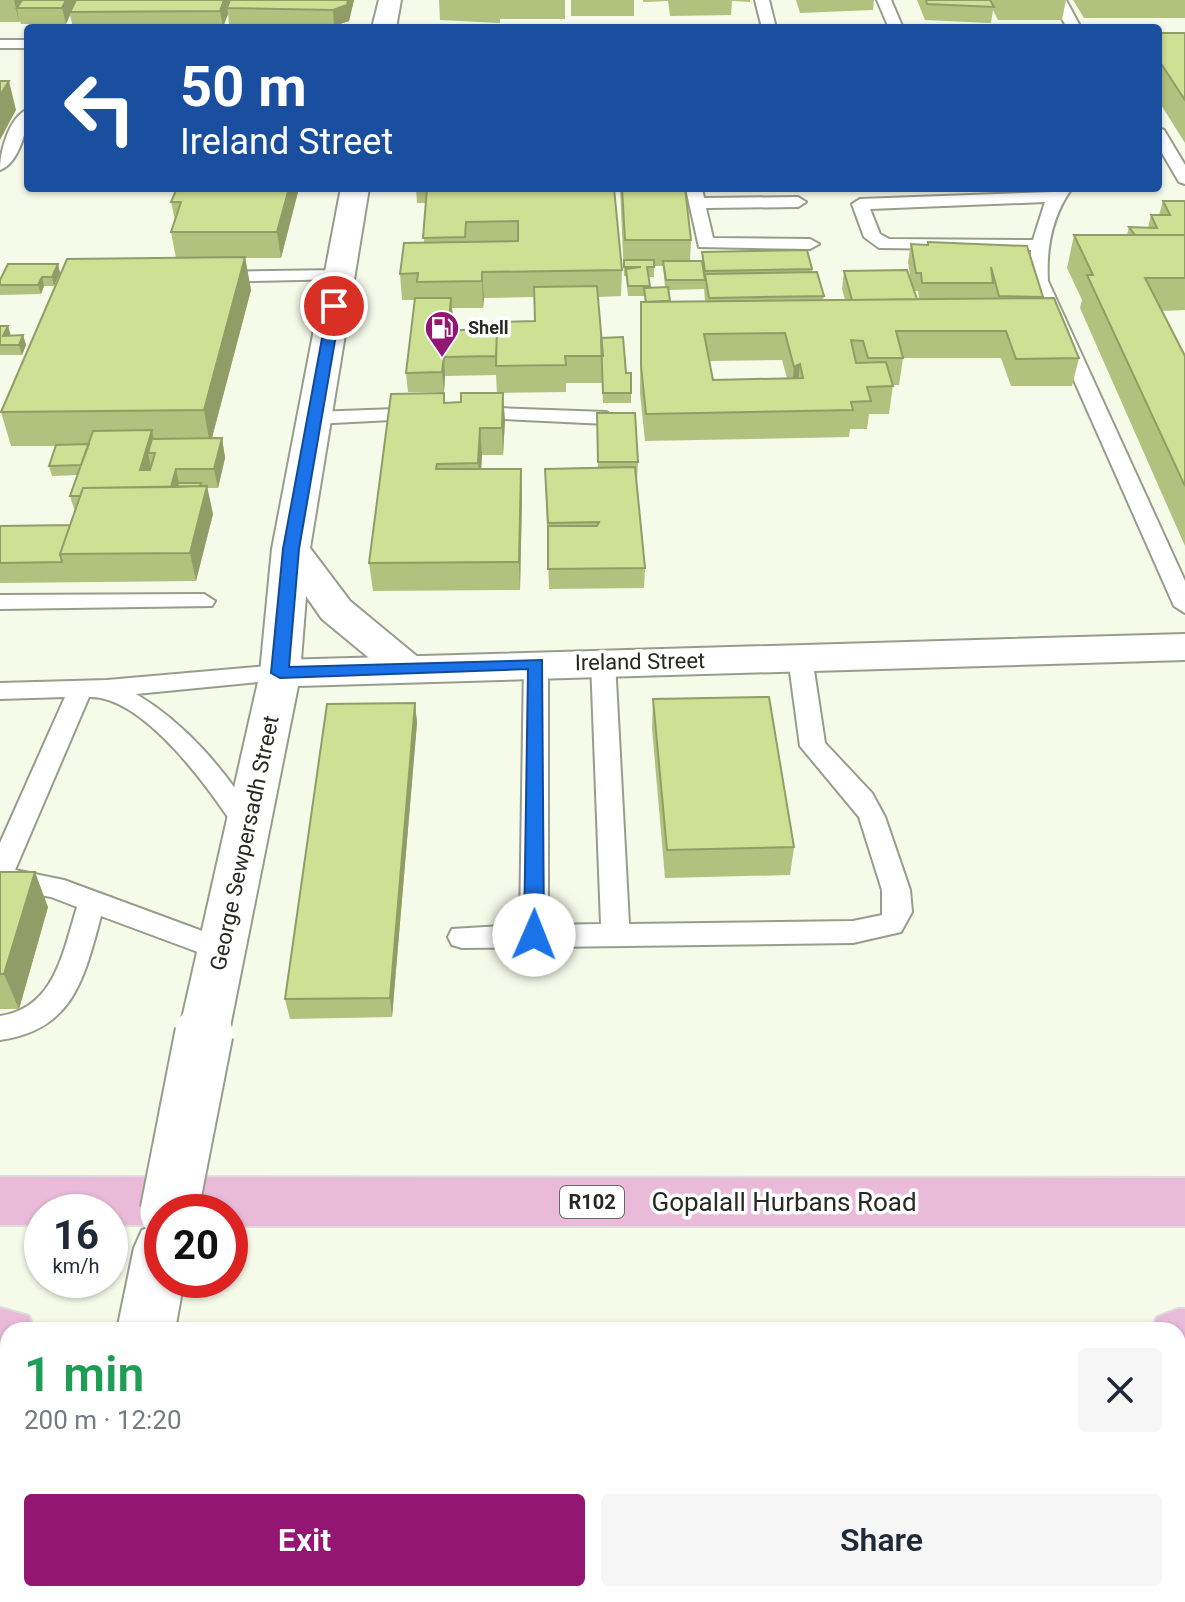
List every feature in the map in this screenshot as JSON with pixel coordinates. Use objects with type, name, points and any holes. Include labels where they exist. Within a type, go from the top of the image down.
[{"type":"main road","name":"Gopalall Hurbans Road","points":[[0,1201],[1185,1202]]},
{"type":"street","points":[[385,24],[390,0]]},
{"type":"street","name":"George Sewpersadh Street","points":[[172,1194],[280,673],[291,549],[354,192]]},
{"type":"street","points":[[291,549],[336,610],[405,667]]},
{"type":"street","name":"Ireland Street","points":[[280,673],[603,661],[1185,647]]},
{"type":"street","points":[[148,1322],[152,1298]]},
{"type":"lane","points":[[762,0],[768,24]]},
{"type":"lane","points":[[884,0],[894,24]]},
{"type":"lane","points":[[1059,0],[1072,24]]},
{"type":"lane","points":[[0,44],[24,44]]},
{"type":"lane","points":[[0,165],[24,121]]},
{"type":"lane","points":[[1162,140],[1184,177]]},
{"type":"lane","points":[[1162,175],[1184,177]]},
{"type":"lane","points":[[1042,245],[880,242],[873,237],[860,204],[1060,193]]},
{"type":"lane","points":[[1060,193],[1046,212],[1039,281],[1185,606]]},
{"type":"lane","points":[[798,202],[695,196],[705,243],[810,244]]},
{"type":"lane","points":[[947,201],[968,245]]},
{"type":"lane","points":[[199,277],[339,275]]},
{"type":"lane","points":[[314,418],[444,413],[606,418]]},
{"type":"lane","points":[[0,602],[204,601]]},
{"type":"lane","points":[[462,937],[853,932],[891,924],[898,912],[896,890],[872,817],[863,800],[813,746],[800,657]]},
{"type":"lane","points":[[603,661],[615,934]]},
{"type":"lane","points":[[534,935],[536,663]]},
{"type":"lane","name":"Ireland Street","points":[[0,691],[107,688],[280,673]]},
{"type":"lane","points":[[81,688],[0,875],[54,887],[222,950]]},
{"type":"lane","points":[[107,688],[164,723],[207,765],[248,827]]},
{"type":"lane","points":[[0,1028],[24,1025],[51,1008],[62,992],[92,901]]},
{"type":"building","points":[[22,0],[66,0],[62,8],[17,8]]},
{"type":"building","points":[[76,0],[224,0],[220,11],[70,12]]},
{"type":"building","points":[[230,0],[348,0],[347,5],[333,10],[227,8]]},
{"type":"building","points":[[926,0],[990,0],[994,7],[927,4]]},
{"type":"building","points":[[1162,33],[1185,33],[1185,100],[1162,65]]},
{"type":"building","points":[[0,81],[9,81],[0,95]]},
{"type":"building","points":[[175,192],[288,192],[277,232],[171,232],[181,202],[171,202]]},
{"type":"building","points":[[427,192],[614,192],[622,270],[482,272],[482,281],[417,282],[418,273],[400,274],[404,243],[518,241],[518,221],[466,222],[465,237],[423,238]]},
{"type":"building","points":[[622,192],[685,192],[691,240],[625,240]]},
{"type":"building","points":[[1163,201],[1185,201],[1185,235],[1135,235],[1129,227],[1157,228],[1151,215],[1170,215]]},
{"type":"building","points":[[1074,235],[1185,235],[1185,278],[1145,278],[1185,356],[1185,486],[1087,275],[1093,275]]},
{"type":"building","points":[[928,242],[1027,246],[1043,297],[999,296],[991,267],[993,283],[922,283],[921,273],[916,273],[911,244],[928,245]]},
{"type":"building","points":[[807,250],[812,269],[705,271],[702,252]]},
{"type":"building","points":[[245,257],[204,410],[1,412],[67,259]]},
{"type":"building","points":[[624,260],[654,260],[654,267],[647,267],[650,286],[628,286],[626,269],[641,267],[624,267]]},
{"type":"building","points":[[663,261],[702,261],[705,280],[666,280]]},
{"type":"building","points":[[8,264],[58,264],[52,277],[42,277],[38,285],[0,285]]},
{"type":"building","points":[[907,270],[917,299],[852,300],[844,271]]},
{"type":"building","points":[[817,272],[824,296],[709,298],[705,274]]},
{"type":"building","points":[[597,286],[603,356],[565,356],[566,365],[496,366],[497,322],[535,321],[534,287]]},
{"type":"building","points":[[668,287],[670,301],[646,302],[644,288]]},
{"type":"building","points":[[415,298],[451,298],[448,330],[497,330],[496,356],[444,357],[442,372],[406,373]]},
{"type":"building","points":[[1054,298],[1079,358],[1016,359],[1006,331],[896,331],[903,358],[868,358],[863,341],[851,340],[856,363],[886,362],[893,386],[867,387],[871,401],[851,402],[853,410],[646,414],[641,366],[641,302]],"holes":[[[785,333],[794,367],[800,364],[803,378],[713,380],[704,334]]]},
{"type":"building","points":[[0,326],[8,326],[3,336],[23,335],[19,345],[0,345]]},
{"type":"building","points":[[623,337],[626,373],[631,373],[631,393],[603,393],[601,338]]},
{"type":"building","points":[[444,393],[444,403],[461,402],[461,393],[503,393],[502,428],[480,428],[478,463],[437,464],[436,469],[521,469],[519,562],[369,563],[391,394]]},
{"type":"building","points":[[597,413],[635,413],[638,462],[598,462]]},
{"type":"building","points":[[152,430],[140,470],[150,470],[155,453],[148,453],[152,439],[222,438],[214,469],[176,469],[171,487],[83,488],[80,496],[70,496],[93,431]]},
{"type":"building","points":[[89,444],[81,465],[49,466],[56,445]]},
{"type":"building","points":[[635,467],[645,568],[548,569],[548,526],[597,526],[599,522],[548,523],[545,469]]},
{"type":"building","points":[[178,483],[201,483],[200,486],[177,487]]},
{"type":"building","points":[[207,486],[190,553],[60,554],[83,488]]},
{"type":"building","points":[[70,525],[60,554],[62,562],[0,563],[0,526]]},
{"type":"building","points":[[769,697],[794,847],[667,850],[653,699]]},
{"type":"building","points":[[415,703],[390,998],[285,999],[327,704]]},
{"type":"building","points":[[0,872],[35,872],[4,974],[0,974]]},
{"type":"place","name":"Shell","points":[[442,359]]},
{"type":"route","points":[[334,306],[291,549],[280,673],[536,663],[534,935]]}]
